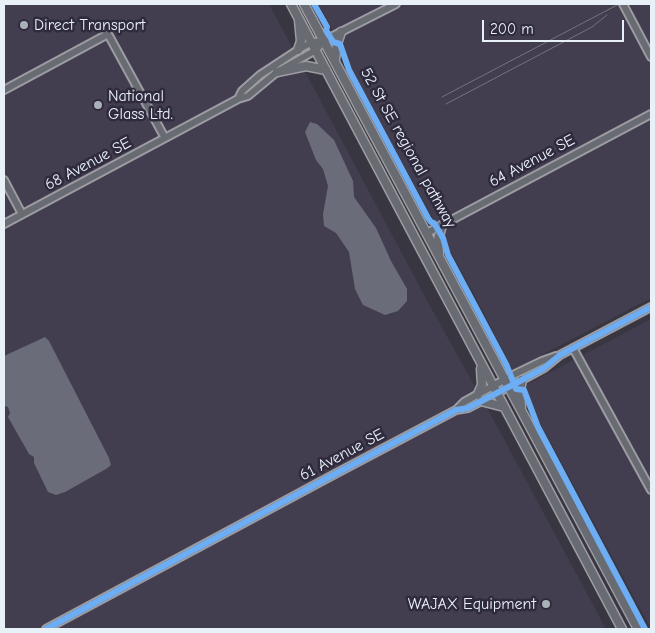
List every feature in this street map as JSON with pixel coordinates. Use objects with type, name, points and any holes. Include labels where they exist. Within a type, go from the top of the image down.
[{"type":"main road","points":[[291,4],[622,629]]},
{"type":"main road","points":[[304,4],[638,629]]},
{"type":"main road","points":[[298,50],[301,41],[299,18]]},
{"type":"main road","points":[[335,61],[340,32]]},
{"type":"main road","points":[[277,72],[306,66],[326,70]]},
{"type":"main road","points":[[439,255],[438,240],[442,225]]},
{"type":"main road","points":[[481,364],[482,385],[480,398],[504,407]]},
{"type":"main road","points":[[521,408],[520,390],[522,380]]},
{"type":"street","name":"68 Avenue SE","points":[[4,224],[238,99],[248,96],[277,72],[314,46],[396,4]]},
{"type":"street","points":[[623,4],[651,57]]},
{"type":"street","points":[[4,90],[108,34],[165,138]]},
{"type":"street","name":"68 Avenue SE","points":[[238,99],[242,91],[260,75],[298,50],[314,46]]},
{"type":"street","name":"64 Avenue SE","points":[[427,233],[651,114]]},
{"type":"street","points":[[4,180],[22,214]]},
{"type":"street","name":"61 Avenue SE","points":[[507,383],[522,380],[544,368],[560,355],[651,307]]},
{"type":"street","points":[[573,348],[651,490]]},
{"type":"street","name":"61 Avenue SE","points":[[46,629],[456,410],[464,402],[480,398],[495,390],[542,360],[560,355]]},
{"type":"shaded area","points":[[4,4],[269,4],[430,306],[606,629],[4,629]]},
{"type":"shaded area","points":[[319,4],[651,4],[651,298],[513,370],[475,296],[361,87]]},
{"type":"shaded area","points":[[310,122],[317,124],[334,140],[353,181],[354,197],[376,228],[391,261],[407,289],[407,301],[398,311],[385,315],[363,305],[355,289],[349,252],[336,233],[324,226],[323,214],[328,186],[323,169],[316,160],[305,132]]},
{"type":"shaded area","points":[[651,319],[651,629],[531,406],[526,385]]},
{"type":"shaded area","points":[[45,337],[49,341],[111,465],[65,492],[56,495],[48,492],[34,463],[34,457],[29,454],[8,417],[10,413],[8,407],[4,406],[4,356]]},
{"type":"railway","points":[[442,97],[619,4]]},
{"type":"railway","points":[[446,104],[592,27],[607,15]]},
{"type":"cycle path","name":"52 St SE regional pathway","points":[[314,4],[333,42],[340,44],[349,70],[428,218],[434,223],[443,238],[448,255],[507,366],[516,389],[524,390],[538,427],[645,629]]},
{"type":"cycle path","points":[[46,629],[456,410],[468,408],[522,380],[544,368],[560,355],[651,307]]},
{"type":"place","name":"Direct Transport","points":[[24,25]]},
{"type":"place","name":"National Glass Ltd.","points":[[98,105]]},
{"type":"place","name":"WAJAX Equipment","points":[[546,604]]}]
